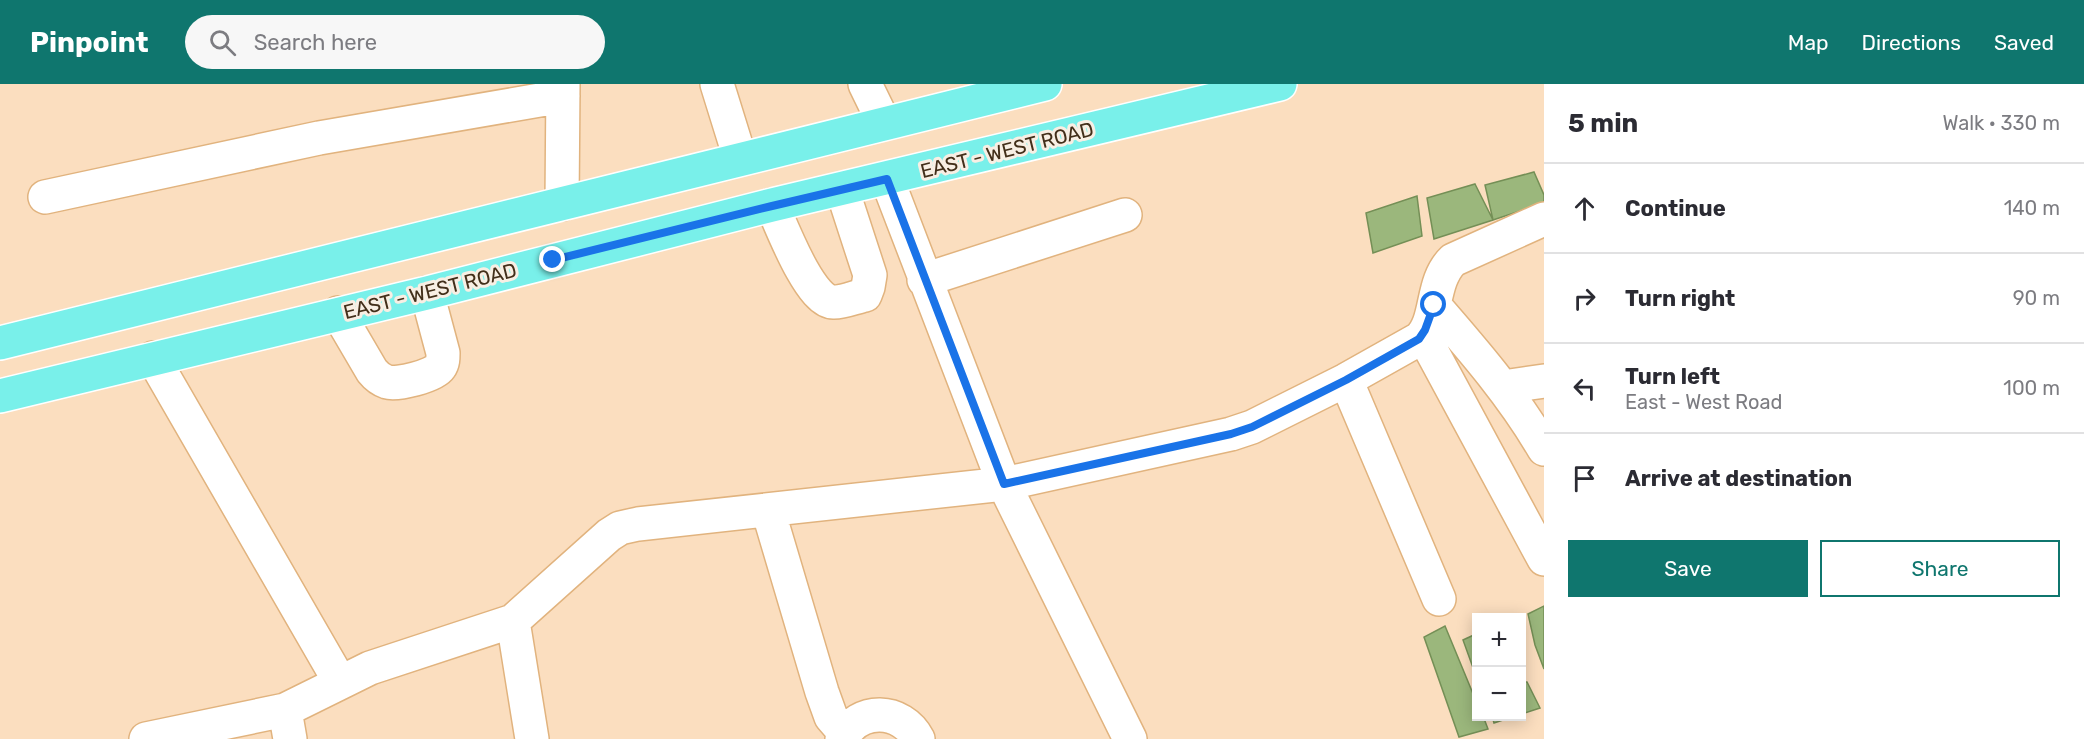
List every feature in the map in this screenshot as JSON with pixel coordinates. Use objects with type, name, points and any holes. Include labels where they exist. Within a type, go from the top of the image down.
[{"type":"main road","name":"EAST - WEST ROAD","points":[[0,396],[1280,84]]},
{"type":"main road","points":[[1,339],[562,204],[884,123],[1006,89]]},
{"type":"street","points":[[717,84],[740,159]]},
{"type":"street","points":[[865,84],[884,123]]},
{"type":"street","points":[[45,196],[319,138],[563,90],[562,204]]},
{"type":"street","points":[[887,179],[1004,484],[1130,739]]},
{"type":"street","points":[[772,206],[802,269],[814,290],[823,300],[833,302],[865,295],[870,274],[842,189]]},
{"type":"street","points":[[924,280],[1125,215]]},
{"type":"street","points":[[146,739],[287,724],[340,682],[370,668],[513,621],[609,535],[620,528],[638,524],[1004,484],[1231,434],[1252,427],[1346,380],[1423,335],[1434,305],[1440,278],[1445,268],[1453,260],[1544,219]]},
{"type":"street","points":[[338,313],[372,371],[388,383],[397,383],[434,374],[443,361],[443,353],[427,293]]},
{"type":"street","points":[[1434,305],[1503,387],[1544,449]]},
{"type":"street","points":[[1423,335],[1544,559]]},
{"type":"street","points":[[153,358],[340,682]]},
{"type":"street","points":[[1346,380],[1440,599]]},
{"type":"street","points":[[1503,387],[1544,381]]},
{"type":"street","points":[[768,510],[822,692],[831,717],[843,736],[859,720],[878,714],[897,717],[912,728],[918,739]]},
{"type":"street","points":[[513,621],[532,739]]},
{"type":"building","points":[[1534,172],[1544,195],[1544,203],[1493,220],[1485,185]]},
{"type":"building","points":[[1475,184],[1493,220],[1434,239],[1427,198]]},
{"type":"building","points":[[1417,196],[1422,236],[1373,253],[1366,213]]},
{"type":"building","points":[[1544,606],[1544,669],[1535,645],[1528,614]]},
{"type":"building","points":[[1445,626],[1472,691],[1472,721],[1485,721],[1488,729],[1459,737],[1424,637]]},
{"type":"building","points":[[1472,636],[1472,665],[1463,640]]},
{"type":"building","points":[[1526,682],[1527,682],[1540,708],[1526,713]]},
{"type":"route","points":[[553,260],[887,179],[1004,484],[1231,434],[1252,427],[1346,380],[1419,339],[1423,335],[1434,305]]}]
